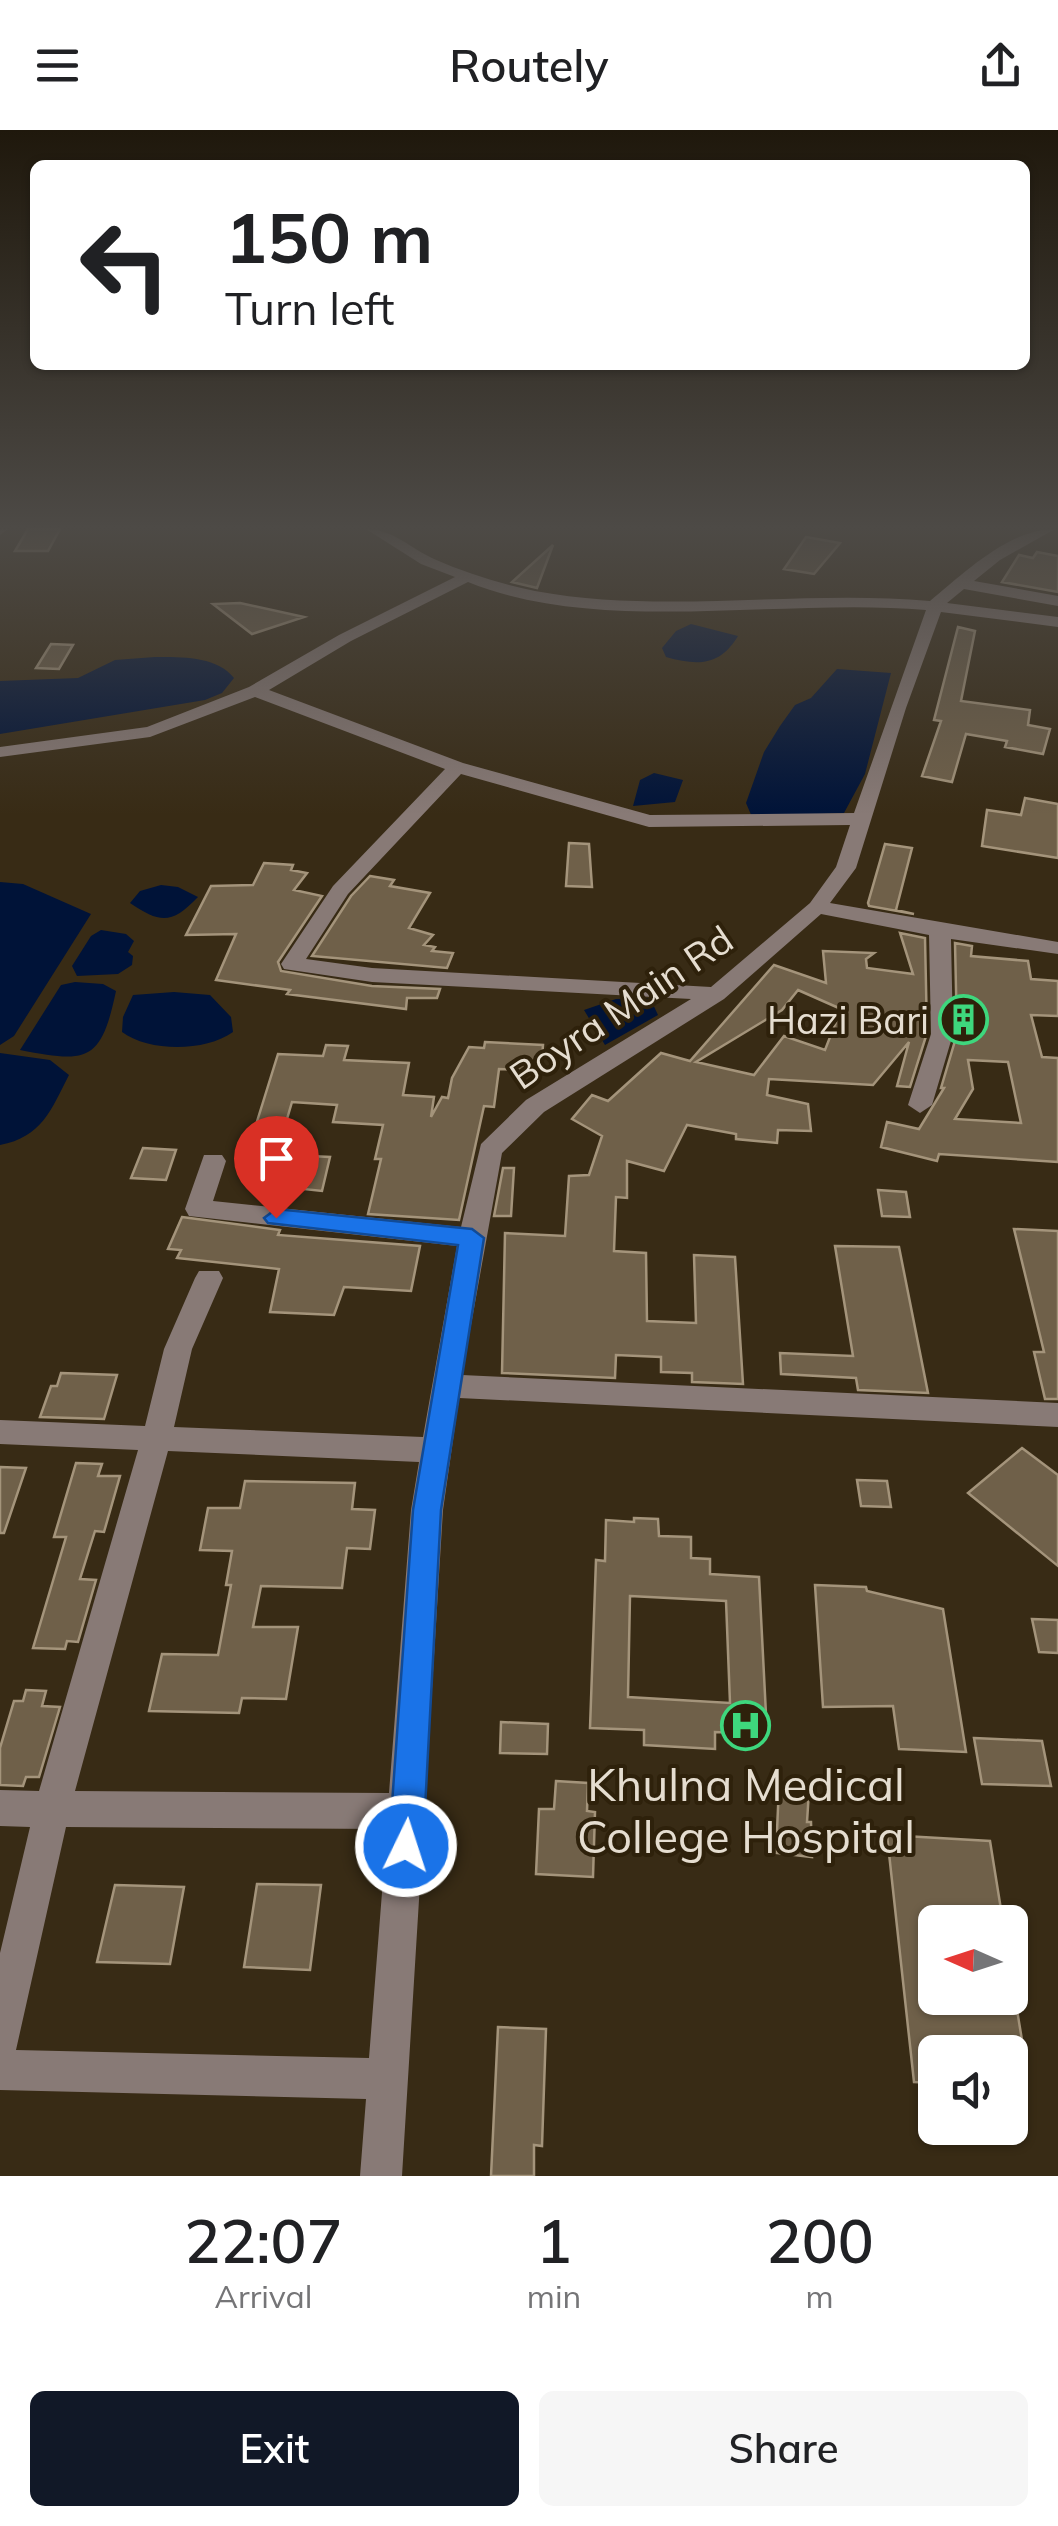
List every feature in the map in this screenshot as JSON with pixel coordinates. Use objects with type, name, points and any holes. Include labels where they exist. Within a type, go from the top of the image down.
[{"type":"street","points":[[0,752],[150,732],[255,691],[372,624]]},
{"type":"street","name":"Boyra Main Rd","points":[[381,2176],[427,1510],[445,1386],[490,1150],[535,1106],[716,994],[817,906],[846,868],[929,624]]},
{"type":"street","points":[[255,691],[458,768],[649,821],[862,819]]},
{"type":"street","points":[[458,768],[340,890],[292,964],[388,976],[716,994]]},
{"type":"street","points":[[817,906],[940,932],[1058,948]]},
{"type":"street","points":[[920,1105],[942,1034],[940,932]]},
{"type":"street","points":[[214,1161],[198,1210],[472,1238]]},
{"type":"street","points":[[0,2039],[52,1809],[178,1349],[208,1278]]},
{"type":"street","points":[[445,1386],[1058,1415]]},
{"type":"street","points":[[0,1432],[435,1450]]},
{"type":"street","points":[[0,1808],[408,1812]]},
{"type":"street","points":[[0,2070],[390,2079]]},
{"type":"water","points":[[693,624],[738,636],[716,658],[688,662],[666,657],[662,648],[676,631]]},
{"type":"water","points":[[155,657],[208,662],[234,678],[222,693],[205,700],[0,734],[0,681],[78,678],[115,660]]},
{"type":"water","points":[[837,669],[891,673],[865,774],[844,813],[752,817],[746,803],[764,752],[795,705],[811,698]]},
{"type":"water","points":[[654,773],[683,780],[675,802],[633,806],[640,780]]},
{"type":"water","points":[[0,882],[23,884],[91,914],[14,1036],[0,1045]]},
{"type":"water","points":[[161,885],[178,887],[198,897],[181,912],[166,918],[150,915],[130,903],[140,891]]},
{"type":"water","points":[[101,930],[126,934],[134,941],[128,952],[133,956],[132,965],[118,974],[77,976],[72,966],[91,936]]},
{"type":"water","points":[[103,984],[116,991],[97,1045],[76,1056],[20,1050],[61,985]]},
{"type":"water","points":[[133,995],[210,995],[231,1017],[233,1032],[208,1043],[177,1047],[147,1043],[122,1032],[123,1017]]},
{"type":"water","points":[[650,998],[658,1015],[605,1045],[584,1010],[616,999]]},
{"type":"water","points":[[0,1053],[50,1060],[69,1075],[36,1129],[0,1145]]},
{"type":"building","points":[[240,624],[281,624],[252,634]]},
{"type":"building","points":[[958,627],[975,631],[961,701],[1030,710],[1028,725],[1050,729],[1043,754],[1005,747],[1007,741],[966,734],[952,782],[922,776],[941,721],[934,720]]},
{"type":"building","points":[[51,644],[73,645],[59,669],[36,668]]},
{"type":"building","points":[[1025,798],[1058,804],[1058,858],[982,846],[987,810],[1021,815]]},
{"type":"building","points":[[569,843],[589,844],[592,887],[566,886]]},
{"type":"building","points":[[885,844],[912,848],[896,910],[914,914],[869,906]]},
{"type":"building","points":[[264,863],[293,865],[291,870],[307,873],[294,890],[322,896],[278,962],[281,971],[372,986],[440,989],[437,998],[407,998],[406,1009],[287,994],[290,990],[216,980],[236,934],[186,935],[211,886],[253,885]]},
{"type":"building","points":[[370,876],[394,880],[390,886],[430,893],[409,928],[433,935],[424,945],[435,947],[432,951],[453,953],[447,968],[312,956],[351,896]]},
{"type":"building","points":[[900,933],[925,938],[927,1033],[910,1087],[897,1086],[909,1042],[873,1085],[769,1079],[767,1095],[808,1104],[811,1131],[778,1130],[777,1143],[736,1139],[736,1134],[687,1125],[664,1171],[627,1161],[627,1198],[616,1197],[614,1251],[646,1253],[647,1321],[696,1323],[694,1255],[735,1257],[743,1384],[692,1382],[692,1373],[661,1372],[661,1357],[616,1355],[615,1378],[502,1373],[505,1233],[565,1236],[569,1176],[589,1175],[602,1136],[572,1119],[592,1095],[608,1101],[661,1053],[690,1061],[774,965],[826,983],[823,951],[874,953],[866,959],[867,968],[913,974]],"holes":[[[798,990],[841,1009],[825,1050],[784,1036],[754,1075],[696,1062],[782,1010]]]},
{"type":"building","points":[[955,943],[972,946],[971,956],[1028,961],[1031,979],[1058,981],[1058,1016],[1031,1015],[1042,1057],[1058,1058],[1058,1162],[939,1154],[937,1161],[881,1147],[887,1122],[919,1129],[944,1088],[957,1034]],"holes":[[[968,1060],[1008,1062],[1021,1123],[955,1119],[973,1089]]]},
{"type":"building","points":[[485,1042],[543,1045],[541,1071],[499,1069],[494,1107],[484,1106],[459,1220],[368,1214],[381,1159],[375,1159],[383,1125],[333,1122],[337,1105],[292,1102],[279,1146],[250,1144],[278,1054],[323,1056],[326,1045],[348,1046],[344,1060],[409,1063],[403,1095],[434,1097],[431,1117],[442,1097],[448,1098],[452,1078],[469,1047],[484,1048]]},
{"type":"building","points":[[143,1148],[176,1150],[166,1180],[131,1178]]},
{"type":"building","points":[[266,1154],[330,1157],[322,1191],[256,1184]]},
{"type":"building","points":[[503,1168],[514,1168],[511,1216],[494,1216]]},
{"type":"building","points":[[878,1190],[906,1192],[910,1217],[882,1216]]},
{"type":"building","points":[[182,1217],[280,1230],[278,1235],[420,1246],[411,1291],[344,1287],[334,1315],[270,1312],[279,1269],[177,1258],[181,1250],[168,1249]]},
{"type":"building","points":[[1014,1229],[1058,1231],[1058,1399],[1045,1399],[1034,1352],[1044,1352]]},
{"type":"building","points":[[835,1246],[899,1247],[928,1393],[858,1390],[856,1378],[781,1374],[780,1353],[853,1356]]},
{"type":"building","points":[[61,1373],[117,1375],[104,1419],[40,1417],[51,1386],[57,1386]]},
{"type":"building","points":[[1022,1448],[1058,1475],[1058,1566],[968,1493]]},
{"type":"building","points":[[76,1463],[102,1464],[98,1476],[120,1476],[104,1532],[95,1531],[80,1579],[96,1580],[78,1642],[67,1641],[65,1649],[33,1648],[66,1537],[54,1537]]},
{"type":"building","points":[[0,1467],[26,1468],[4,1533],[0,1533]]},
{"type":"building","points":[[857,1480],[887,1481],[891,1507],[861,1506]]},
{"type":"building","points":[[245,1481],[355,1483],[352,1509],[375,1510],[370,1549],[347,1548],[342,1588],[261,1586],[253,1627],[298,1627],[286,1699],[242,1698],[239,1713],[149,1711],[162,1654],[218,1655],[231,1585],[226,1585],[232,1551],[200,1550],[208,1508],[240,1508]]},
{"type":"building","points":[[634,1518],[658,1519],[659,1536],[691,1537],[691,1558],[710,1559],[710,1574],[759,1577],[767,1734],[715,1732],[715,1749],[644,1745],[644,1730],[590,1728],[596,1560],[605,1561],[606,1520],[634,1522]],"holes":[[[630,1596],[726,1601],[730,1703],[628,1697]]]},
{"type":"building","points":[[815,1585],[866,1587],[867,1591],[943,1609],[966,1752],[899,1749],[893,1706],[823,1707]]},
{"type":"building","points":[[1032,1619],[1058,1620],[1058,1653],[1039,1652]]},
{"type":"building","points":[[26,1690],[46,1691],[42,1706],[60,1707],[39,1777],[26,1777],[23,1786],[0,1785],[0,1748],[14,1701],[23,1701]]},
{"type":"building","points":[[501,1722],[548,1724],[547,1754],[500,1753]]},
{"type":"building","points":[[974,1738],[1042,1741],[1051,1786],[982,1784]]},
{"type":"building","points":[[556,1781],[588,1783],[587,1811],[595,1812],[593,1877],[536,1874],[539,1809],[554,1809]]},
{"type":"building","points":[[779,1786],[809,1791],[807,1822],[811,1822],[812,1857],[776,1853]]},
{"type":"building","points":[[887,1835],[990,1841],[1000,1905],[918,1905],[918,2015],[1018,2015],[1021,2035],[918,2035],[918,2082],[914,2082]]},
{"type":"building","points":[[257,1884],[321,1885],[310,1970],[244,1967]]},
{"type":"building","points":[[115,1885],[184,1887],[170,1964],[97,1962]]},
{"type":"building","points":[[498,2027],[546,2029],[542,2146],[534,2145],[534,2176],[491,2176]]},
{"type":"place","name":"Hazi Bari","points":[[964,1020]]},
{"type":"place","name":"Khulna Medical College Hospital","points":[[746,1726]]},
{"type":"route","points":[[276,1218],[472,1238],[427,1510],[406,1846]]}]
